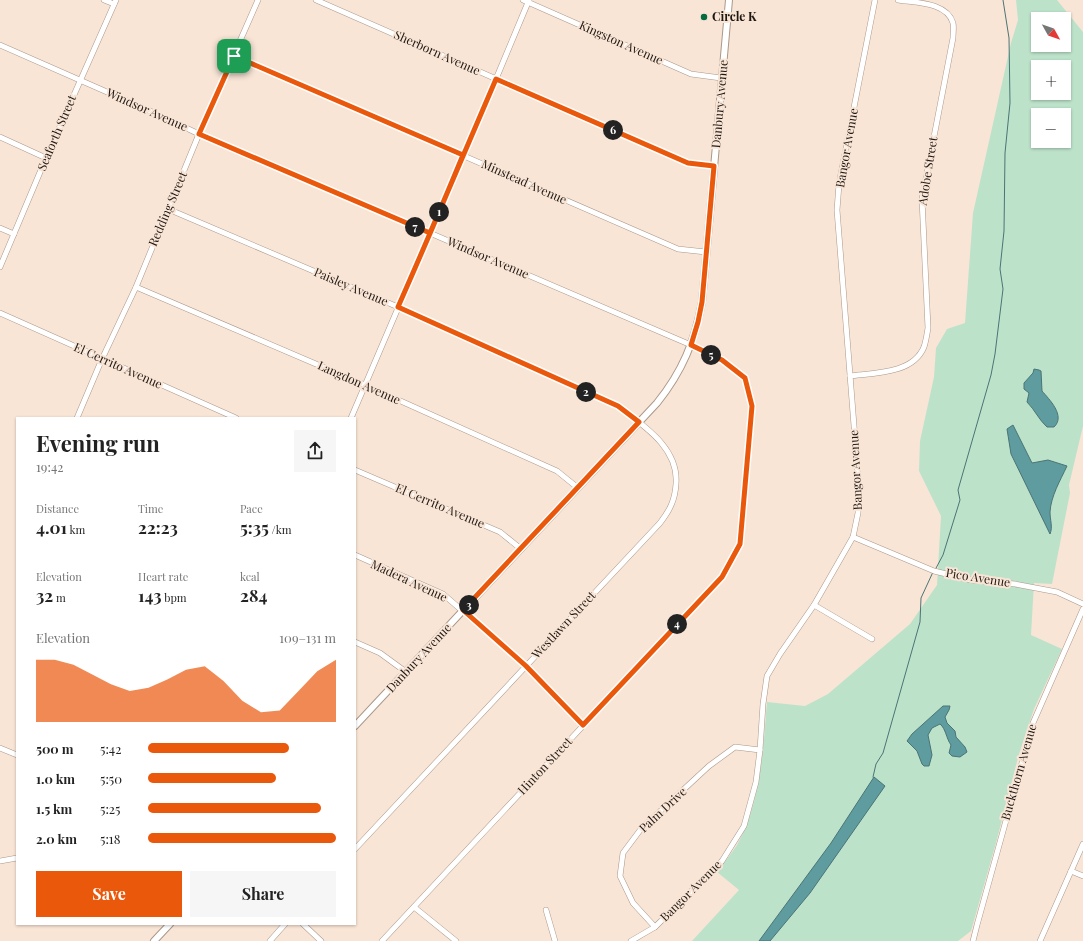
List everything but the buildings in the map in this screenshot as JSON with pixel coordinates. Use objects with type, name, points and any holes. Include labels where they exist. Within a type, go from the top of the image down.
[{"type":"street","points":[[104,0],[115,2]]},
{"type":"street","name":"Redding Street","points":[[77,417],[102,359],[136,287],[199,134],[258,0]]},
{"type":"street","name":"Sherborn Avenue","points":[[316,0],[688,163],[714,166]]},
{"type":"street","name":"Danbury Avenue","points":[[356,725],[657,403],[672,383],[683,364],[691,345],[702,302],[729,0]]},
{"type":"street","name":"Bangor Avenue","points":[[631,941],[655,927],[722,861],[744,826],[756,782],[767,676],[780,654],[814,605],[853,537],[858,513],[859,489],[836,210],[839,184],[875,0]]},
{"type":"street","name":"Adobe Street","points":[[850,376],[892,370],[907,365],[918,357],[924,347],[928,328],[922,199],[953,38],[953,24],[949,14],[937,6],[898,0]]},
{"type":"street","points":[[351,417],[496,79],[527,1]]},
{"type":"street","name":"Kingston Avenue","points":[[527,1],[691,74],[721,78]]},
{"type":"street","name":"Seaforth Street","points":[[0,267],[115,2]]},
{"type":"street","name":"Windsor Avenue","points":[[0,46],[80,80],[199,134],[691,345]]},
{"type":"street","name":"Minstead Avenue","points":[[234,56],[678,249],[706,252]]},
{"type":"street","points":[[0,137],[46,158]]},
{"type":"street","name":"Paisley Avenue","points":[[168,209],[398,307],[618,406],[639,422]]},
{"type":"street","points":[[0,228],[14,234]]},
{"type":"street","name":"Langdon Avenue","points":[[136,287],[365,385],[557,471],[578,488]]},
{"type":"street","name":"El Cerrito Avenue","points":[[0,313],[234,417]]},
{"type":"street","name":"Hinton Street","points":[[382,941],[722,577],[740,544],[752,406],[745,378],[722,360],[691,345]]},
{"type":"street","name":"Westlawn Street","points":[[356,848],[660,523],[669,511],[675,496],[677,475],[671,457],[661,442],[639,422]]},
{"type":"street","name":"El Cerrito Avenue","points":[[356,470],[500,532],[521,548]]},
{"type":"street","name":"Pico Avenue","points":[[853,537],[934,571],[971,580],[1015,584],[1056,592],[1083,604]]},
{"type":"street","name":"Madera Avenue","points":[[356,555],[444,594],[526,666],[583,725]]},
{"type":"street","points":[[814,605],[872,639]]},
{"type":"street","name":"Buckthorn Avenue","points":[[974,941],[976,925],[1033,723],[1083,609]]},
{"type":"street","points":[[356,642],[380,653],[406,672]]},
{"type":"street","name":"Palm Drive","points":[[655,927],[633,903],[620,876],[623,853],[641,829],[709,766],[734,747],[760,750]]},
{"type":"street","points":[[0,748],[16,755]]},
{"type":"street","points":[[1040,941],[1083,844]]},
{"type":"street","points":[[0,861],[16,858]]},
{"type":"street","points":[[1071,871],[1083,876]]},
{"type":"street","points":[[414,908],[456,941]]},
{"type":"street","points":[[546,910],[555,941]]},
{"type":"street","points":[[154,941],[169,925]]},
{"type":"street","points":[[270,941],[284,925]]},
{"type":"street","points":[[304,925],[321,941]]},
{"type":"green space","points":[[1016,0],[1057,0],[1067,12],[1031,12],[1031,52],[1071,52],[1071,17],[1083,32],[1083,426],[1069,485],[1070,493],[1052,584],[1034,583],[1031,635],[1062,649],[1034,709],[1019,754],[971,931],[958,941],[692,941],[739,890],[717,872],[737,845],[745,828],[756,794],[760,775],[767,702],[805,706],[828,694],[910,624],[937,585],[941,516],[919,471],[920,441],[934,377],[936,348],[947,329],[965,323],[973,213],[1011,43],[1018,20]]},
{"type":"water","points":[[1034,369],[1041,371],[1042,391],[1052,403],[1057,413],[1057,423],[1054,427],[1047,427],[1027,402],[1029,393],[1024,389],[1024,383],[1033,373]]},
{"type":"water","points":[[1013,425],[1032,463],[1048,460],[1067,466],[1052,500],[1050,512],[1050,534],[1011,454],[1007,429]]},
{"type":"water","points":[[943,706],[950,706],[945,717],[947,723],[955,731],[956,737],[965,747],[967,752],[960,757],[952,756],[949,753],[951,745],[944,728],[940,724],[932,728],[928,735],[932,755],[929,766],[924,766],[917,751],[907,741],[912,734]]},
{"type":"water","points":[[874,777],[885,786],[810,893],[770,941],[759,941],[831,843]]},
{"type":"waterway","points":[[935,570],[943,555],[960,500],[958,490],[991,375],[1003,289],[1000,269],[1004,231],[1005,153],[1010,103],[1009,38],[1003,0]]},
{"type":"waterway","points":[[873,777],[876,764],[883,753],[920,622],[921,598],[933,572]]},
{"type":"place","name":"Circle K","points":[[704,17]]},
{"type":"route","points":[[234,56],[199,134],[430,233],[463,155],[496,79],[688,163],[714,166],[702,302],[691,345],[722,360],[745,378],[752,406],[740,544],[722,577],[583,725],[526,666],[463,610],[639,422],[618,406],[398,307],[447,194],[463,155],[234,56]]}]
